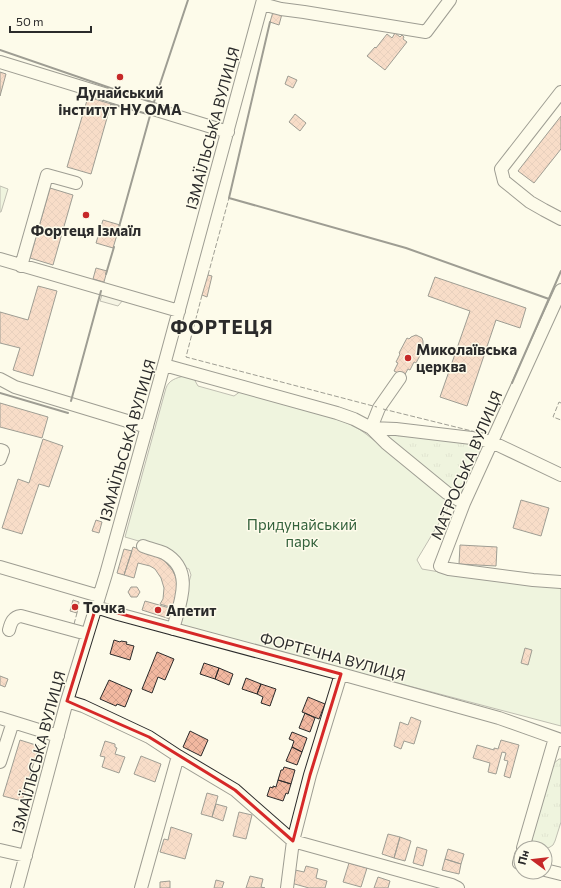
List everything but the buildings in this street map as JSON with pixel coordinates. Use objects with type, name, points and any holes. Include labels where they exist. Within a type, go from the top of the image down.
[{"type":"street","points":[[263,2],[281,10],[304,12],[426,32],[450,0]]},
{"type":"street","name":"ІЗМАЇЛЬСЬКА ВУЛИЦЯ","points":[[17,888],[67,701],[106,574],[147,427],[263,2]]},
{"type":"street","points":[[0,62],[228,132]]},
{"type":"street","points":[[561,92],[501,169],[504,181],[530,202],[561,219]]},
{"type":"street","points":[[21,266],[47,175],[76,183]]},
{"type":"street","points":[[0,259],[179,311]]},
{"type":"street","name":"МАТРОСЬКА ВУЛИЦЯ","points":[[561,290],[464,503],[440,566],[450,570],[561,582]]},
{"type":"street","points":[[164,365],[354,419],[371,428],[386,443],[447,493],[464,503]]},
{"type":"street","points":[[371,428],[379,408],[400,378]]},
{"type":"street","points":[[0,379],[15,387],[147,427]]},
{"type":"street","points":[[371,428],[396,429],[480,439],[492,442],[561,475]]},
{"type":"street","points":[[0,450],[3,451],[0,459]]},
{"type":"street","points":[[143,546],[158,551],[170,558],[175,562],[181,574],[183,581],[183,595],[173,629]]},
{"type":"street","name":"ФОРТЕЧНА ВУЛИЦЯ","points":[[0,567],[173,629],[499,718],[558,739]]},
{"type":"street","points":[[9,630],[13,619],[16,616],[21,616],[87,634]]},
{"type":"street","points":[[287,888],[294,841],[310,775],[341,674]]},
{"type":"street","points":[[67,701],[83,706],[149,737],[235,790],[294,841],[455,886]]},
{"type":"street","points":[[0,718],[58,736]]},
{"type":"street","points":[[0,762],[12,722]]},
{"type":"street","points":[[526,840],[558,739]]},
{"type":"street","points":[[141,888],[178,756]]},
{"type":"street","points":[[0,850],[26,856]]},
{"type":"highlighted area","points":[[96,607],[341,674],[310,775],[293,841],[235,790],[149,737],[67,701]]},
{"type":"green space","points":[[0,186],[8,189],[1,212],[0,212]]},
{"type":"green space","name":"Придунайський парк","points":[[184,376],[194,379],[198,386],[234,396],[241,391],[343,421],[366,434],[445,496],[448,502],[448,508],[417,560],[422,569],[457,575],[561,587],[561,726],[177,624],[191,575],[189,569],[182,566],[159,547],[125,537],[167,385],[171,381]]},
{"type":"green space","points":[[387,433],[484,445],[466,492],[459,496],[386,437]]},
{"type":"green space","points":[[561,759],[561,822],[553,845],[553,840],[532,840],[531,838],[553,764]]},
{"type":"shaded area","points":[[103,292],[123,300],[118,306],[100,301]]},
{"type":"fence","points":[[208,275],[229,198]]},
{"type":"fence","points":[[202,295],[186,357],[377,407]]},
{"type":"fence","points":[[561,403],[559,402],[553,417],[561,420]]},
{"type":"fence","points":[[383,409],[476,432]]},
{"type":"fence","points":[[74,624],[77,613]]},
{"type":"wall","points":[[153,105],[188,0]]},
{"type":"wall","points":[[270,22],[229,198],[406,248],[549,299]]},
{"type":"wall","points":[[0,50],[154,103]]},
{"type":"wall","points":[[111,104],[151,115]]},
{"type":"wall","points":[[119,227],[151,112]]},
{"type":"wall","points":[[106,274],[114,247]]},
{"type":"wall","points":[[512,383],[561,271]]},
{"type":"wall","points":[[71,401],[101,291]]},
{"type":"wall","points":[[0,393],[68,413]]},
{"type":"place","name":"Дунайський інститут НУ ОМА","points":[[120,77]]},
{"type":"place","name":"Фортеця Ізмаїл","points":[[86,215]]},
{"type":"place","name":"Миколаївська церква","points":[[408,358]]},
{"type":"place","name":"Точка","points":[[75,607]]},
{"type":"place","name":"Апетит","points":[[158,610]]},
{"type":"district","name":"ФОРТЕЦЯ","points":[[222,326]]}]
